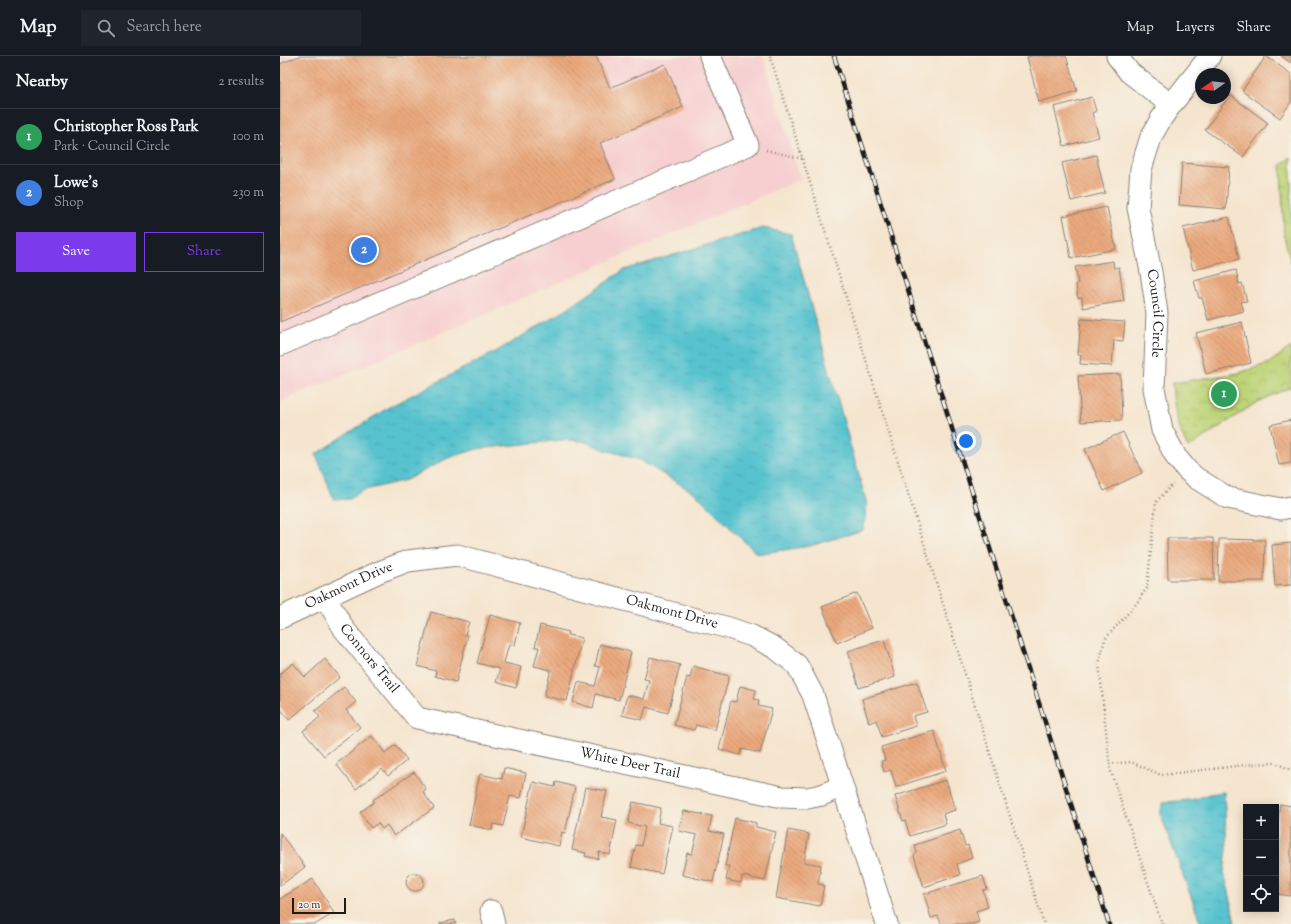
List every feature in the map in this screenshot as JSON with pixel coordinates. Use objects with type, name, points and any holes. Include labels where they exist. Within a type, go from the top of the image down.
[{"type":"street","points":[[280,345],[748,145],[710,56]]},
{"type":"street","points":[[1117,56],[1129,72],[1170,105]]},
{"type":"street","name":"Council Circle","points":[[1210,56],[1170,105],[1149,144],[1141,169],[1138,208],[1151,272],[1157,313],[1154,388],[1162,430],[1176,457],[1196,478],[1228,498],[1281,509],[1291,507]]},
{"type":"street","name":"Oakmont Drive","points":[[280,618],[379,572],[408,561],[457,555],[729,628],[752,636],[775,648],[797,665],[813,694],[887,924]]},
{"type":"street","name":"Connors Trail","points":[[325,597],[344,629],[417,718]]},
{"type":"street","name":"White Deer Trail","points":[[417,718],[782,797],[807,798],[822,795],[842,786]]},
{"type":"path","points":[[770,56],[1044,924]]},
{"type":"path","points":[[748,145],[803,159]]},
{"type":"path","points":[[1162,924],[1110,764],[1099,663],[1105,639],[1136,604],[1147,588],[1156,502],[1187,470]]},
{"type":"path","points":[[1110,764],[1131,762],[1162,775],[1253,764],[1275,763],[1291,770]]},
{"type":"shaded area","points":[[280,56],[763,56],[801,179],[280,402]]},
{"type":"green space","points":[[1291,157],[1291,263],[1284,236],[1281,165]]},
{"type":"green space","points":[[1291,347],[1291,387],[1257,402],[1188,448],[1181,432],[1177,417],[1172,383],[1239,373],[1269,363]]},
{"type":"water","points":[[763,228],[791,234],[867,504],[863,530],[810,546],[757,554],[696,494],[640,460],[606,450],[583,441],[562,440],[477,449],[448,458],[406,480],[361,491],[350,499],[334,500],[316,454],[389,407],[497,351],[566,310],[624,270]]},
{"type":"water","points":[[1224,792],[1227,849],[1224,873],[1235,924],[1201,924],[1160,813],[1164,802],[1196,799],[1209,794]]},
{"type":"building","points":[[299,56],[596,56],[610,88],[665,64],[683,107],[600,143],[615,179],[280,322],[280,64]]},
{"type":"building","points":[[1066,56],[1077,91],[1039,102],[1027,57]]},
{"type":"building","points":[[1266,56],[1291,74],[1291,102],[1280,118],[1242,91]]},
{"type":"building","points":[[1281,56],[1291,56],[1291,63]]},
{"type":"building","points":[[1231,96],[1268,123],[1243,157],[1205,130],[1224,104],[1231,104]]},
{"type":"building","points":[[1092,97],[1096,111],[1092,113],[1099,137],[1064,146],[1054,107]]},
{"type":"building","points":[[1096,155],[1105,193],[1071,201],[1062,163]]},
{"type":"building","points":[[1182,163],[1229,167],[1226,209],[1179,205]]},
{"type":"building","points":[[1107,207],[1116,249],[1071,258],[1063,216]]},
{"type":"building","points":[[1229,217],[1239,259],[1193,270],[1183,228]]},
{"type":"building","points":[[1113,261],[1114,268],[1119,267],[1124,301],[1083,308],[1082,297],[1078,298],[1076,284],[1078,283],[1075,267]]},
{"type":"building","points":[[1236,270],[1239,284],[1242,283],[1247,301],[1241,302],[1244,311],[1208,320],[1202,298],[1199,298],[1194,281]]},
{"type":"building","points":[[1081,319],[1125,322],[1123,341],[1114,340],[1112,366],[1080,364],[1081,355],[1078,355]]},
{"type":"building","points":[[1242,322],[1251,363],[1206,374],[1196,333]]},
{"type":"building","points":[[1120,374],[1122,420],[1081,422],[1078,376]]},
{"type":"building","points":[[1291,420],[1291,463],[1279,465],[1270,425]]},
{"type":"building","points":[[1123,432],[1142,473],[1104,491],[1085,449]]},
{"type":"building","points":[[1167,538],[1213,538],[1214,580],[1168,580]]},
{"type":"building","points":[[1219,539],[1265,540],[1264,581],[1218,581]]},
{"type":"building","points":[[1291,543],[1291,585],[1275,586],[1272,545]]},
{"type":"building","points":[[857,593],[872,628],[837,643],[822,607]]},
{"type":"building","points":[[431,612],[469,622],[465,635],[468,635],[456,682],[435,676],[436,671],[417,666]]},
{"type":"building","points":[[490,615],[520,623],[515,645],[509,644],[504,663],[521,667],[516,688],[496,682],[500,669],[477,663]]},
{"type":"building","points":[[540,625],[569,632],[568,635],[582,638],[567,701],[544,696],[551,670],[534,666],[539,647],[535,647]]},
{"type":"building","points":[[884,640],[895,677],[859,688],[848,651]]},
{"type":"building","points":[[600,644],[631,652],[619,700],[596,694],[593,708],[573,702],[578,682],[595,686],[600,667],[595,666]]},
{"type":"building","points":[[650,657],[680,665],[668,713],[646,707],[642,720],[622,715],[627,695],[644,699],[649,680],[644,679]]},
{"type":"building","points":[[325,659],[340,677],[289,720],[280,708],[280,674],[293,663],[305,677]]},
{"type":"building","points":[[693,666],[729,676],[715,730],[696,725],[694,730],[674,725],[687,677],[690,678]]},
{"type":"building","points":[[917,682],[927,712],[913,716],[916,726],[882,737],[876,720],[869,723],[862,699]]},
{"type":"building","points":[[740,686],[756,690],[754,699],[759,700],[758,706],[772,709],[760,753],[742,749],[740,755],[719,749],[731,701],[736,702]]},
{"type":"building","points":[[344,687],[356,702],[346,710],[360,727],[324,756],[303,731],[320,717],[315,711]]},
{"type":"building","points":[[934,731],[946,771],[896,787],[891,770],[884,772],[881,761],[885,760],[881,747]]},
{"type":"building","points":[[372,736],[385,753],[395,745],[407,760],[388,776],[382,769],[356,789],[336,764]]},
{"type":"building","points":[[504,768],[526,773],[521,798],[510,796],[503,826],[493,824],[492,830],[469,825],[480,774],[502,779]]},
{"type":"building","points":[[414,772],[426,789],[423,792],[434,808],[394,836],[387,825],[382,829],[378,823],[371,828],[360,812],[374,802],[373,800]]},
{"type":"building","points":[[946,780],[955,810],[943,814],[946,824],[910,836],[905,820],[903,821],[895,796]]},
{"type":"building","points":[[533,782],[555,787],[556,782],[575,787],[565,833],[562,832],[559,846],[521,837]]},
{"type":"building","points":[[585,787],[607,791],[601,817],[617,820],[610,855],[599,852],[598,859],[585,856],[586,853],[572,850]]},
{"type":"building","points":[[633,802],[661,808],[658,823],[673,826],[662,874],[631,867],[636,845],[641,846],[645,827],[628,823]]},
{"type":"building","points":[[1280,804],[1291,806],[1291,896],[1279,894]]},
{"type":"building","points":[[684,811],[712,816],[709,831],[724,834],[713,882],[682,875],[687,853],[692,854],[697,835],[679,831]]},
{"type":"building","points":[[735,818],[756,823],[756,827],[776,832],[765,881],[742,876],[741,883],[726,880],[729,866],[725,866]]},
{"type":"building","points":[[788,830],[809,834],[804,862],[821,865],[818,884],[824,885],[820,906],[776,898]]},
{"type":"building","points":[[960,830],[965,846],[968,845],[972,858],[957,864],[960,875],[924,887],[914,856],[917,853],[915,845]]},
{"type":"building","points":[[280,833],[305,867],[280,886]]},
{"type":"building","points":[[415,873],[421,876],[424,882],[421,888],[415,891],[409,888],[406,882],[409,876]]},
{"type":"building","points":[[983,876],[987,889],[983,890],[988,907],[976,911],[979,922],[973,924],[941,924],[938,916],[931,918],[924,894]]},
{"type":"building","points":[[313,879],[334,913],[316,924],[280,924],[280,899]]},
{"type":"building","points":[[455,920],[456,924],[440,924],[440,923]]},
{"type":"railway","points":[[834,56],[1109,924]]},
{"type":"place","name":"Lowe's","points":[[364,250]]},
{"type":"place","name":"Christopher Ross Park","points":[[1224,394]]}]
